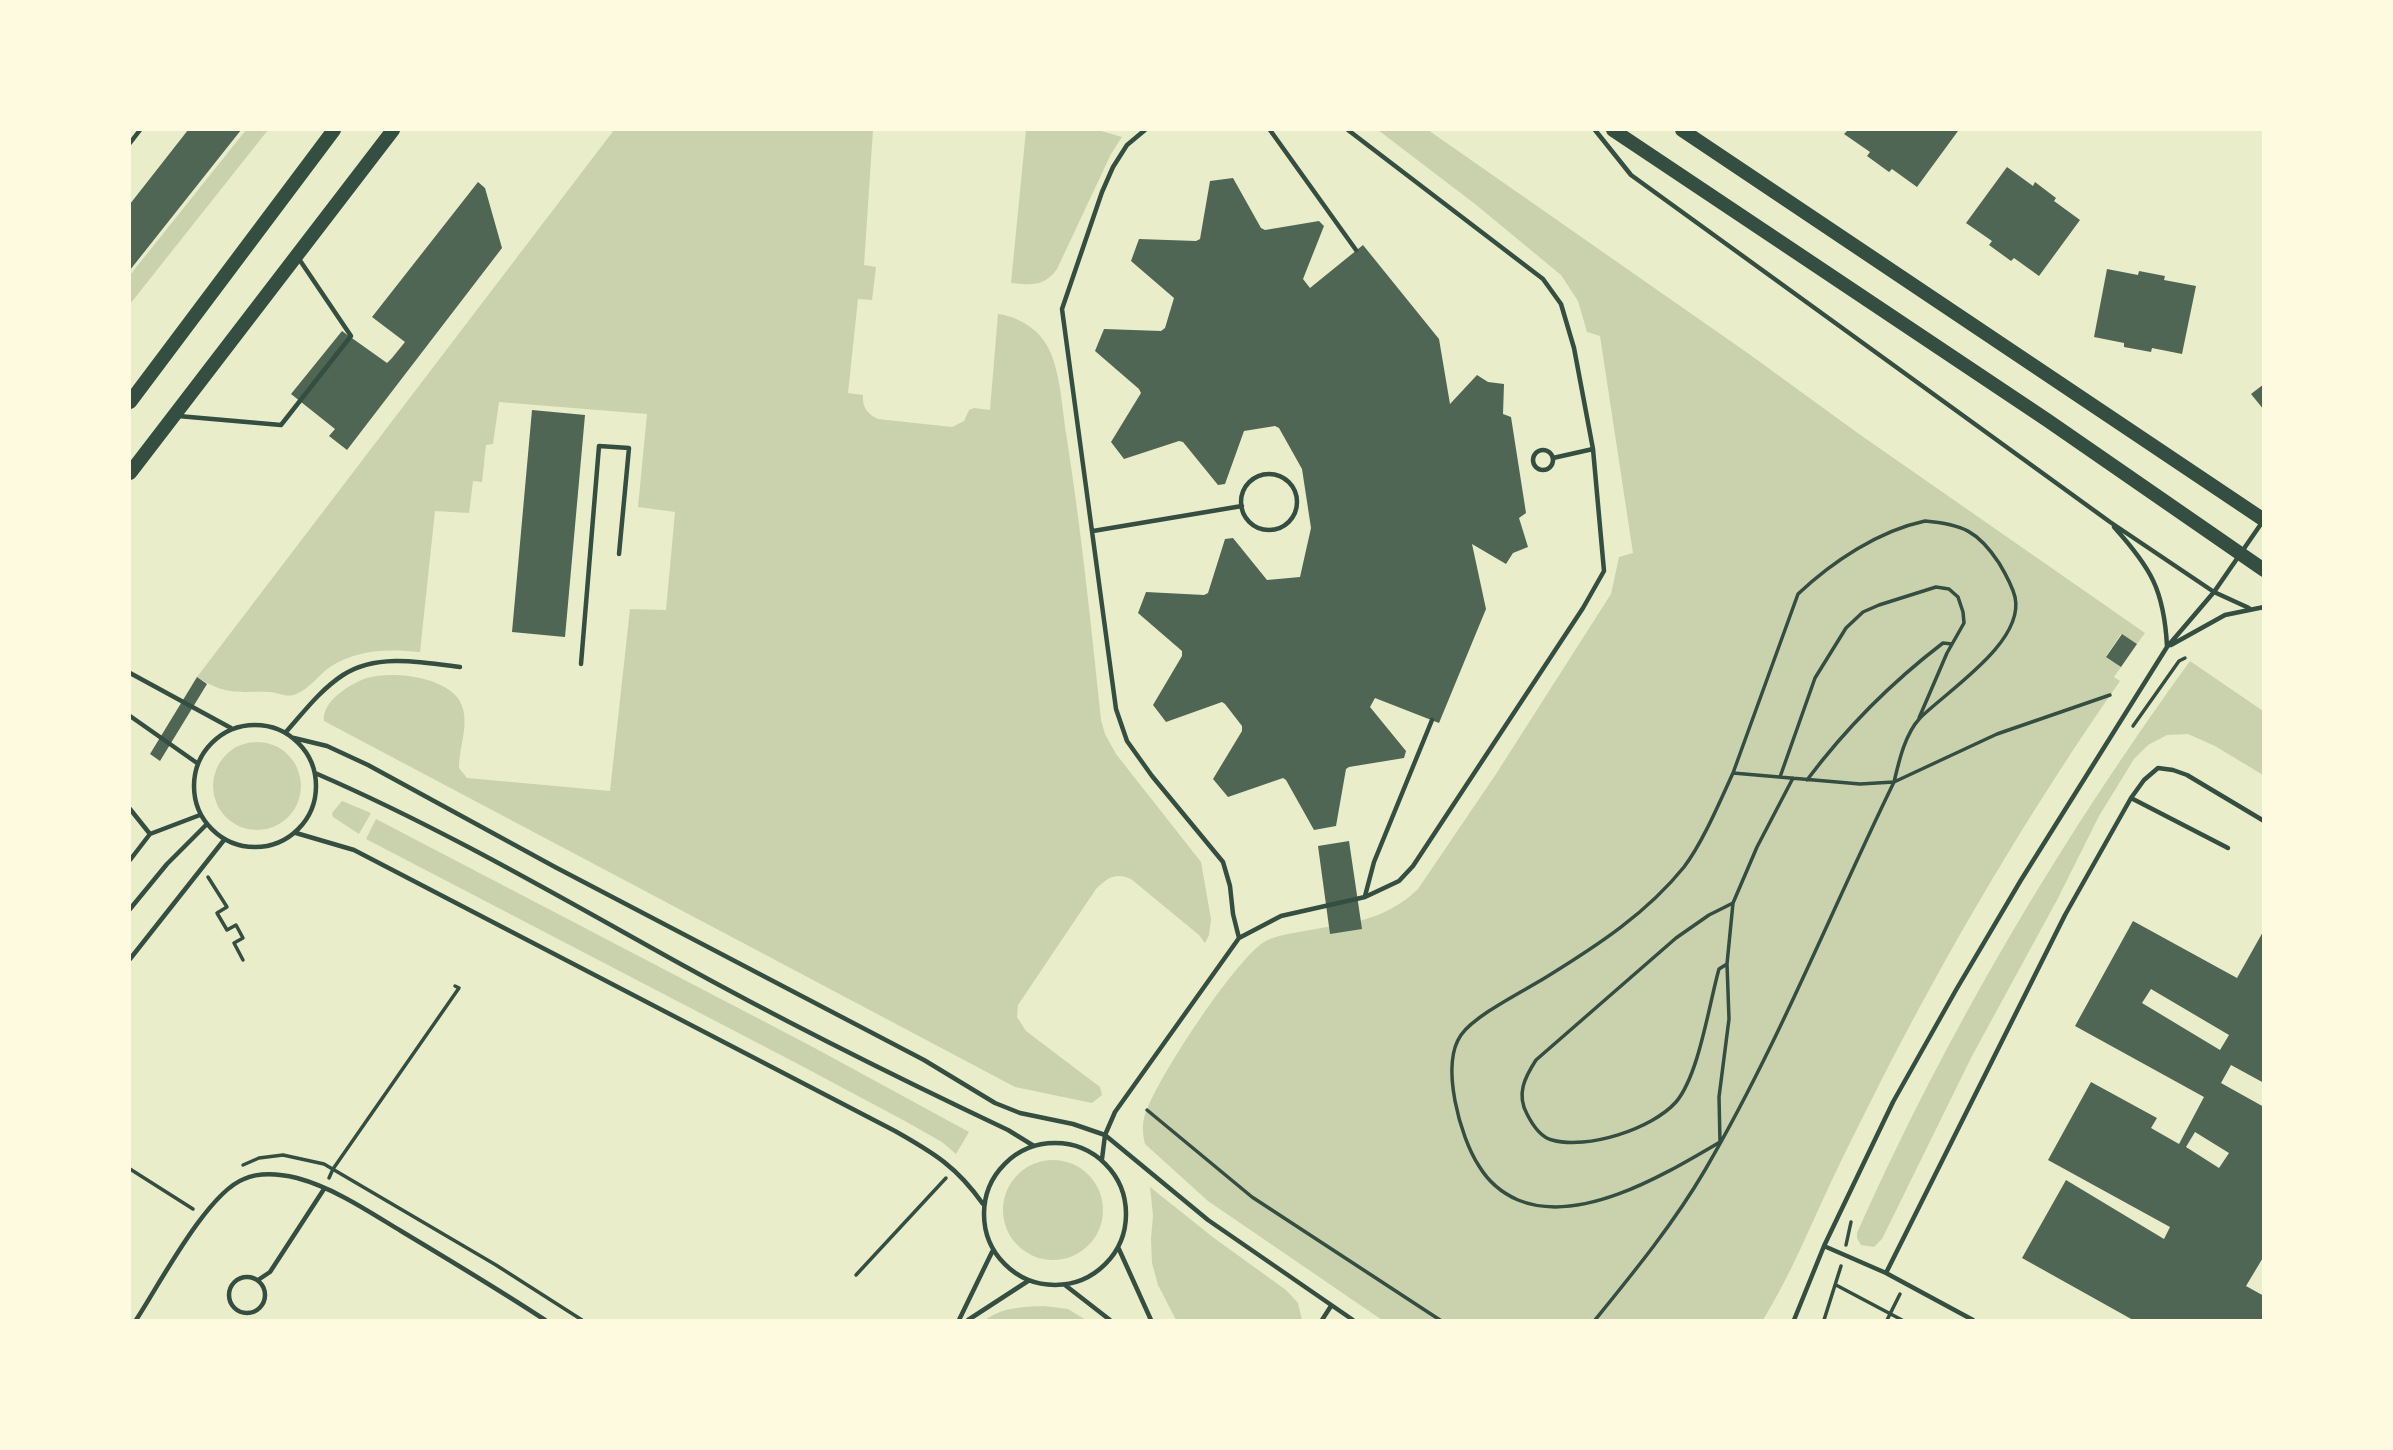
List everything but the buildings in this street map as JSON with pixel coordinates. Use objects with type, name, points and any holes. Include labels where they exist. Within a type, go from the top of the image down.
[{"type":"main road","points":[[130,402],[334,130]]},
{"type":"main road","points":[[130,473],[393,130]]},
{"type":"main road","points":[[1613,130],[2047,420],[2263,570]]},
{"type":"main road","points":[[1682,130],[2263,520]]},
{"type":"lane","points":[[130,143],[140,130]]},
{"type":"lane","points":[[1145,130],[1128,145],[1112,167],[1062,309],[1116,709],[1127,741],[1152,776],[1223,862],[1230,886],[1238,938]]},
{"type":"lane","points":[[1270,130],[1356,250]]},
{"type":"lane","points":[[1102,1159],[1105,1135],[1115,1112],[1238,938],[1281,916],[1365,897],[1399,881],[1413,866],[1604,571],[1593,449],[1574,348],[1561,304],[1543,279],[1348,130]]},
{"type":"lane","points":[[1595,130],[1631,175],[2109,522],[2214,592],[2249,608]]},
{"type":"lane","points":[[173,416],[281,425],[351,336],[296,255]]},
{"type":"lane","points":[[581,664],[599,446],[629,448],[619,554]]},
{"type":"lane","points":[[1553,458],[1593,449]]},
{"type":"lane","points":[[1538,451],[1549,451],[1553,458],[1552,466],[1547,470],[1538,469],[1533,464],[1533,457],[1538,451]]},
{"type":"lane","points":[[1269,475],[1285,480],[1292,486],[1297,502],[1296,511],[1285,525],[1267,530],[1250,522],[1242,506],[1246,487],[1252,480],[1269,475]]},
{"type":"lane","points":[[1093,531],[1242,506]]},
{"type":"lane","points":[[1794,1321],[1825,1246],[1893,1102],[1956,990],[2021,880],[2167,647],[2214,592],[2263,520]]},
{"type":"lane","points":[[2109,522],[2139,554],[2151,574],[2161,596],[2166,618],[2167,647]]},
{"type":"lane","points":[[2167,647],[2225,615],[2263,607]]},
{"type":"lane","points":[[286,732],[331,684],[358,667],[394,661],[460,667]]},
{"type":"lane","points":[[130,673],[232,729]]},
{"type":"lane","points":[[130,717],[197,763]]},
{"type":"lane","points":[[1365,897],[1374,862],[1432,720]]},
{"type":"lane","points":[[259,725],[286,732],[295,738],[308,754],[315,773],[316,795],[309,816],[296,833],[279,843],[261,848],[242,847],[224,840],[206,825],[194,798],[193,780],[197,763],[205,749],[216,738],[232,729],[259,725]]},
{"type":"lane","points":[[295,738],[327,746],[368,765],[555,867],[924,1060],[995,1103],[1020,1113],[1073,1124],[1105,1135],[1208,1220],[1353,1321]]},
{"type":"lane","points":[[1886,1273],[2059,926],[2131,798],[2144,780],[2158,768],[2173,770],[2187,775],[2263,821]]},
{"type":"lane","points":[[315,773],[381,801],[768,1011],[1008,1130],[1034,1146]]},
{"type":"lane","points":[[2131,798],[2228,848]]},
{"type":"lane","points":[[130,808],[150,834]]},
{"type":"lane","points":[[130,860],[150,834],[200,815]]},
{"type":"lane","points":[[130,909],[167,864],[206,825]]},
{"type":"lane","points":[[296,833],[367,856],[895,1132],[955,1169],[983,1204]]},
{"type":"lane","points":[[130,959],[224,840]]},
{"type":"lane","points":[[1048,1142],[1071,1144],[1102,1159],[1122,1188],[1127,1211],[1124,1234],[1118,1247],[1097,1272],[1076,1282],[1052,1286],[1028,1281],[1008,1268],[992,1252],[984,1228],[983,1204],[991,1181],[1005,1162],[1019,1152],[1048,1142]]},
{"type":"lane","points":[[136,1321],[202,1216],[219,1196],[233,1185],[251,1177],[278,1175],[298,1179],[359,1206],[545,1321]]},
{"type":"lane","points":[[258,1280],[270,1272],[324,1189]]},
{"type":"lane","points":[[1825,1246],[1886,1273],[1973,1321]]},
{"type":"lane","points":[[1118,1247],[1152,1321]]},
{"type":"lane","points":[[959,1321],[992,1252]]},
{"type":"lane","points":[[241,1277],[258,1280],[266,1296],[261,1307],[250,1313],[238,1311],[230,1302],[232,1284],[241,1277]]},
{"type":"lane","points":[[968,1321],[1028,1281]]},
{"type":"lane","points":[[1065,1284],[1110,1321]]},
{"type":"lane","points":[[1322,1321],[1331,1306]]},
{"type":"path","points":[[1720,1142],[1623,1194],[1565,1207],[1527,1204],[1505,1195],[1478,1166],[1466,1138],[1456,1101],[1451,1072],[1453,1050],[1462,1033],[1472,1025],[1584,954],[1648,907],[1686,865],[1733,773],[1798,594],[1818,576],[1869,543],[1903,526],[1925,521],[1951,523],[1969,530],[1986,543],[2005,574],[2015,598],[2014,618],[2001,643],[1969,677],[1918,720]]},
{"type":"path","points":[[1595,1321],[1681,1209],[1754,1080],[1894,782],[1900,755],[1964,623],[1964,612],[1958,597],[1949,590],[1936,587],[1863,612],[1846,628],[1815,678],[1780,777]]},
{"type":"path","points":[[1807,780],[1861,716],[1916,663],[1943,643],[1952,644]]},
{"type":"path","points":[[2131,730],[2179,661],[2185,658]]},
{"type":"path","points":[[1733,773],[1860,784],[1894,782],[1997,734],[2110,695]]},
{"type":"path","points":[[1720,1142],[1719,1097],[1729,1019],[1727,964],[1733,903],[1757,847],[1793,778]]},
{"type":"path","points":[[202,870],[228,907],[217,913],[227,930],[236,925],[243,938],[234,943],[243,960]]},
{"type":"path","points":[[1727,964],[1719,969],[1688,1081],[1677,1101],[1656,1119],[1617,1136],[1578,1143],[1550,1140],[1533,1127],[1522,1106],[1523,1081],[1536,1060],[1676,939],[1709,915],[1733,903]]},
{"type":"path","points":[[324,1189],[333,1169],[441,1009],[459,988],[455,986]]},
{"type":"path","points":[[1147,1110],[1252,1197],[1440,1321]]},
{"type":"path","points":[[236,1170],[258,1158],[284,1155],[324,1164],[496,1265],[582,1321]]},
{"type":"path","points":[[856,1275],[955,1169]]},
{"type":"path","points":[[130,1170],[195,1210],[199,1203]]},
{"type":"path","points":[[1824,1321],[1845,1254],[1853,1217]]},
{"type":"path","points":[[1887,1321],[1905,1283]]},
{"type":"path","points":[[1836,1285],[1902,1321]]},
{"type":"green space","points":[[246,130],[268,130],[130,304],[130,275]]},
{"type":"green space","points":[[614,130],[873,130],[864,265],[876,267],[872,300],[858,299],[848,393],[863,395],[866,410],[878,419],[952,427],[964,421],[969,410],[990,410],[998,314],[1019,320],[1032,328],[1051,353],[1060,387],[1076,504],[1101,720],[1116,754],[1201,862],[1211,919],[1205,943],[1199,935],[1131,879],[1112,877],[1096,889],[1018,1005],[1017,1017],[1026,1031],[1100,1087],[1102,1095],[1092,1103],[1015,1087],[324,721],[324,714],[332,700],[360,681],[392,675],[422,678],[449,690],[458,698],[463,709],[459,768],[467,778],[610,791],[630,609],[666,610],[675,512],[638,507],[647,414],[499,402],[493,444],[486,445],[482,482],[473,481],[469,513],[435,511],[420,652],[385,651],[351,657],[330,667],[301,692],[289,696],[270,692],[225,690],[197,677]]},
{"type":"green space","points":[[1026,130],[1098,130],[1122,137],[1111,154],[1057,269],[1042,282],[1031,284],[1011,283]]},
{"type":"green space","points":[[1378,130],[1428,130],[2145,633],[2137,644],[2121,634],[2106,656],[2121,667],[2114,677],[2120,681],[2023,829],[1933,983],[1878,1087],[1791,1269],[1763,1320],[1382,1320],[1208,1201],[1145,1144],[1144,1118],[1162,1079],[1215,997],[1251,954],[1264,942],[1277,937],[1377,915],[1391,909],[1418,889],[1496,774],[1611,594],[1619,557],[1633,553],[1600,336],[1587,332],[1578,301],[1561,275],[1475,204]]},
{"type":"green space","points":[[2190,661],[2263,711],[2263,775],[2215,746],[2188,734],[2167,735],[2148,745],[2134,759],[2099,816],[2057,900],[1972,1056],[1882,1239],[1874,1247],[1861,1245],[1857,1233],[1892,1158],[2008,938],[2096,797]]},
{"type":"green space","points":[[257,742],[274,746],[288,755],[297,769],[301,786],[297,803],[288,817],[274,826],[257,830],[240,826],[226,817],[217,803],[213,786],[217,769],[226,755],[240,746]]},
{"type":"green space","points":[[342,801],[371,813],[359,834],[333,817],[332,813]]},
{"type":"green space","points":[[376,819],[811,1046],[969,1132],[956,1154],[942,1142],[903,1120],[366,839]]},
{"type":"green space","points":[[1053,1160],[1081,1168],[1095,1182],[1103,1210],[1095,1238],[1081,1252],[1053,1260],[1025,1252],[1011,1238],[1003,1210],[1011,1182],[1025,1168]]},
{"type":"green space","points":[[1150,1187],[1286,1290],[1298,1303],[1302,1320],[1176,1320],[1158,1285],[1152,1263],[1153,1216]]},
{"type":"green space","points":[[1044,1306],[1068,1309],[1086,1320],[985,1320],[1006,1310]]}]
